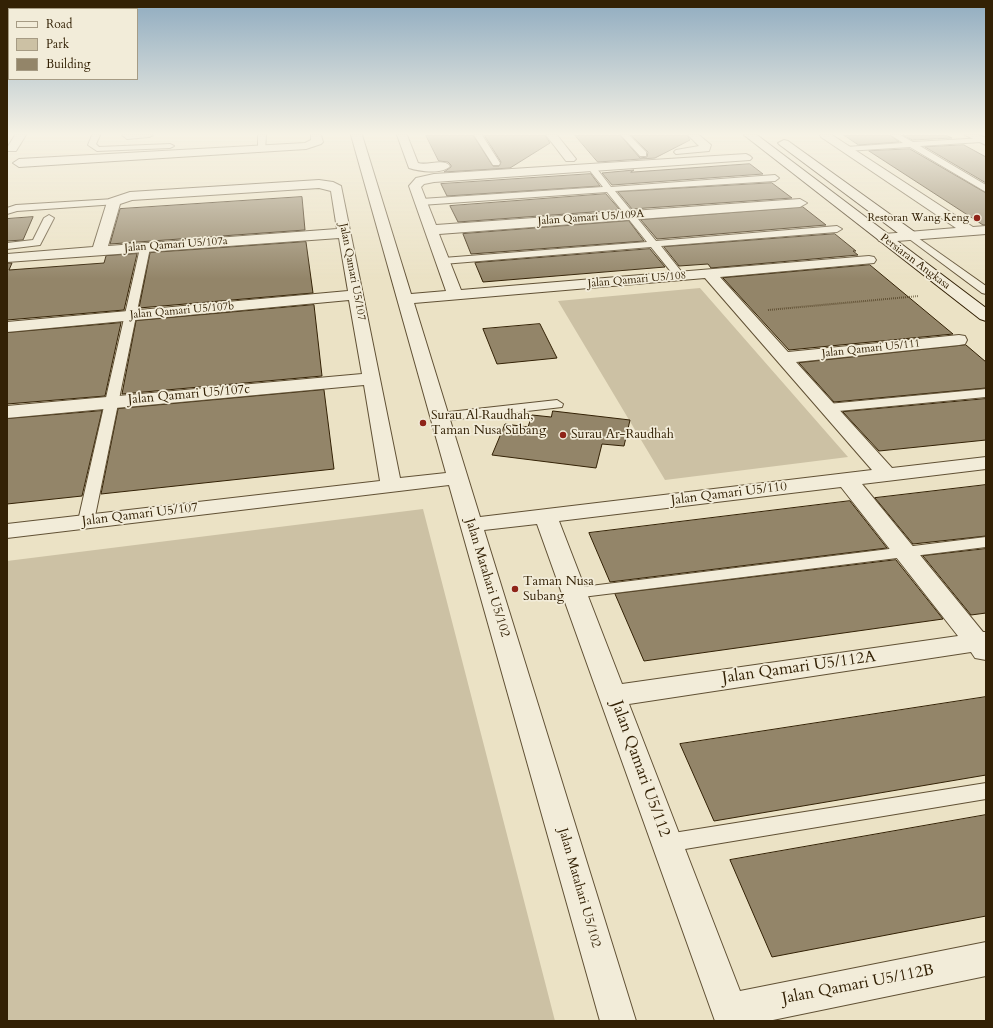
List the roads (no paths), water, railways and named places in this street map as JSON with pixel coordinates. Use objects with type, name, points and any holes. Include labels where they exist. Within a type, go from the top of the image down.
[{"type":"street","name":"Jalan Matahari U5/102","points":[[370,183],[618,1021]]},
{"type":"street","points":[[418,183],[415,186],[455,295]]},
{"type":"street","name":"Persiaran Angkasa","points":[[812,183],[986,316]]},
{"type":"street","name":"Persiaran Angkasa","points":[[839,183],[911,236]]},
{"type":"street","points":[[897,183],[970,231]]},
{"type":"street","name":"Jalan Qamari U5/107","points":[[114,202],[130,196],[319,184],[329,185],[336,189],[391,485]]},
{"type":"street","points":[[99,251],[114,202]]},
{"type":"street","name":"Jalan Qamari U5/109A","points":[[431,230],[800,203]]},
{"type":"street","points":[[884,238],[986,230]]},
{"type":"street","name":"Jalan Qamari U5/107a","points":[[7,258],[345,233]]},
{"type":"street","name":"Jalan Qamari U5/108","points":[[405,299],[869,260]]},
{"type":"street","points":[[709,274],[887,475]]},
{"type":"street","name":"Jalan Qamari U5/107b","points":[[7,327],[356,295]]},
{"type":"street","name":"Jalan Qamari U5/111","points":[[784,358],[959,340]]},
{"type":"street","name":"Jalan Qamari U5/107c","points":[[7,412],[372,379]]},
{"type":"street","name":"Jalan Qamari U5/110","points":[[472,525],[986,463]]},
{"type":"street","name":"Jalan Qamari U5/107","points":[[7,531],[458,478]]},
{"type":"street","points":[[847,480],[905,553],[983,646]]},
{"type":"street","name":"Jalan Qamari U5/112","points":[[546,517],[731,1016]]},
{"type":"street","name":"Jalan Qamari U5/112A","points":[[612,696],[983,646]]},
{"type":"street","name":"Jalan Qamari U5/112B","points":[[731,1016],[986,959]]},
{"type":"lane","points":[[604,183],[680,276]]},
{"type":"lane","points":[[421,202],[706,183]]},
{"type":"lane","points":[[976,183],[986,189]]},
{"type":"lane","points":[[7,211],[16,208],[114,202]]},
{"type":"lane","points":[[7,246],[37,243],[49,218]]},
{"type":"lane","points":[[443,261],[836,229]]},
{"type":"lane","name":"Persiaran Angkasa","points":[[911,236],[986,291]]},
{"type":"lane","points":[[86,522],[145,248]]},
{"type":"lane","points":[[828,408],[986,392]]},
{"type":"lane","points":[[440,417],[557,404]]},
{"type":"lane","points":[[574,593],[986,542]]},
{"type":"lane","points":[[667,843],[986,791]]},
{"type":"place","name":"Restoran Wang Keng","points":[[977,218]]},
{"type":"place","name":"Surau Al Raudhah, Taman Nusa Subang","points":[[423,423]]},
{"type":"place","name":"Surau Ar-Raudhah","points":[[563,435]]},
{"type":"place","name":"Taman Nusa Subang","points":[[515,589]]}]
